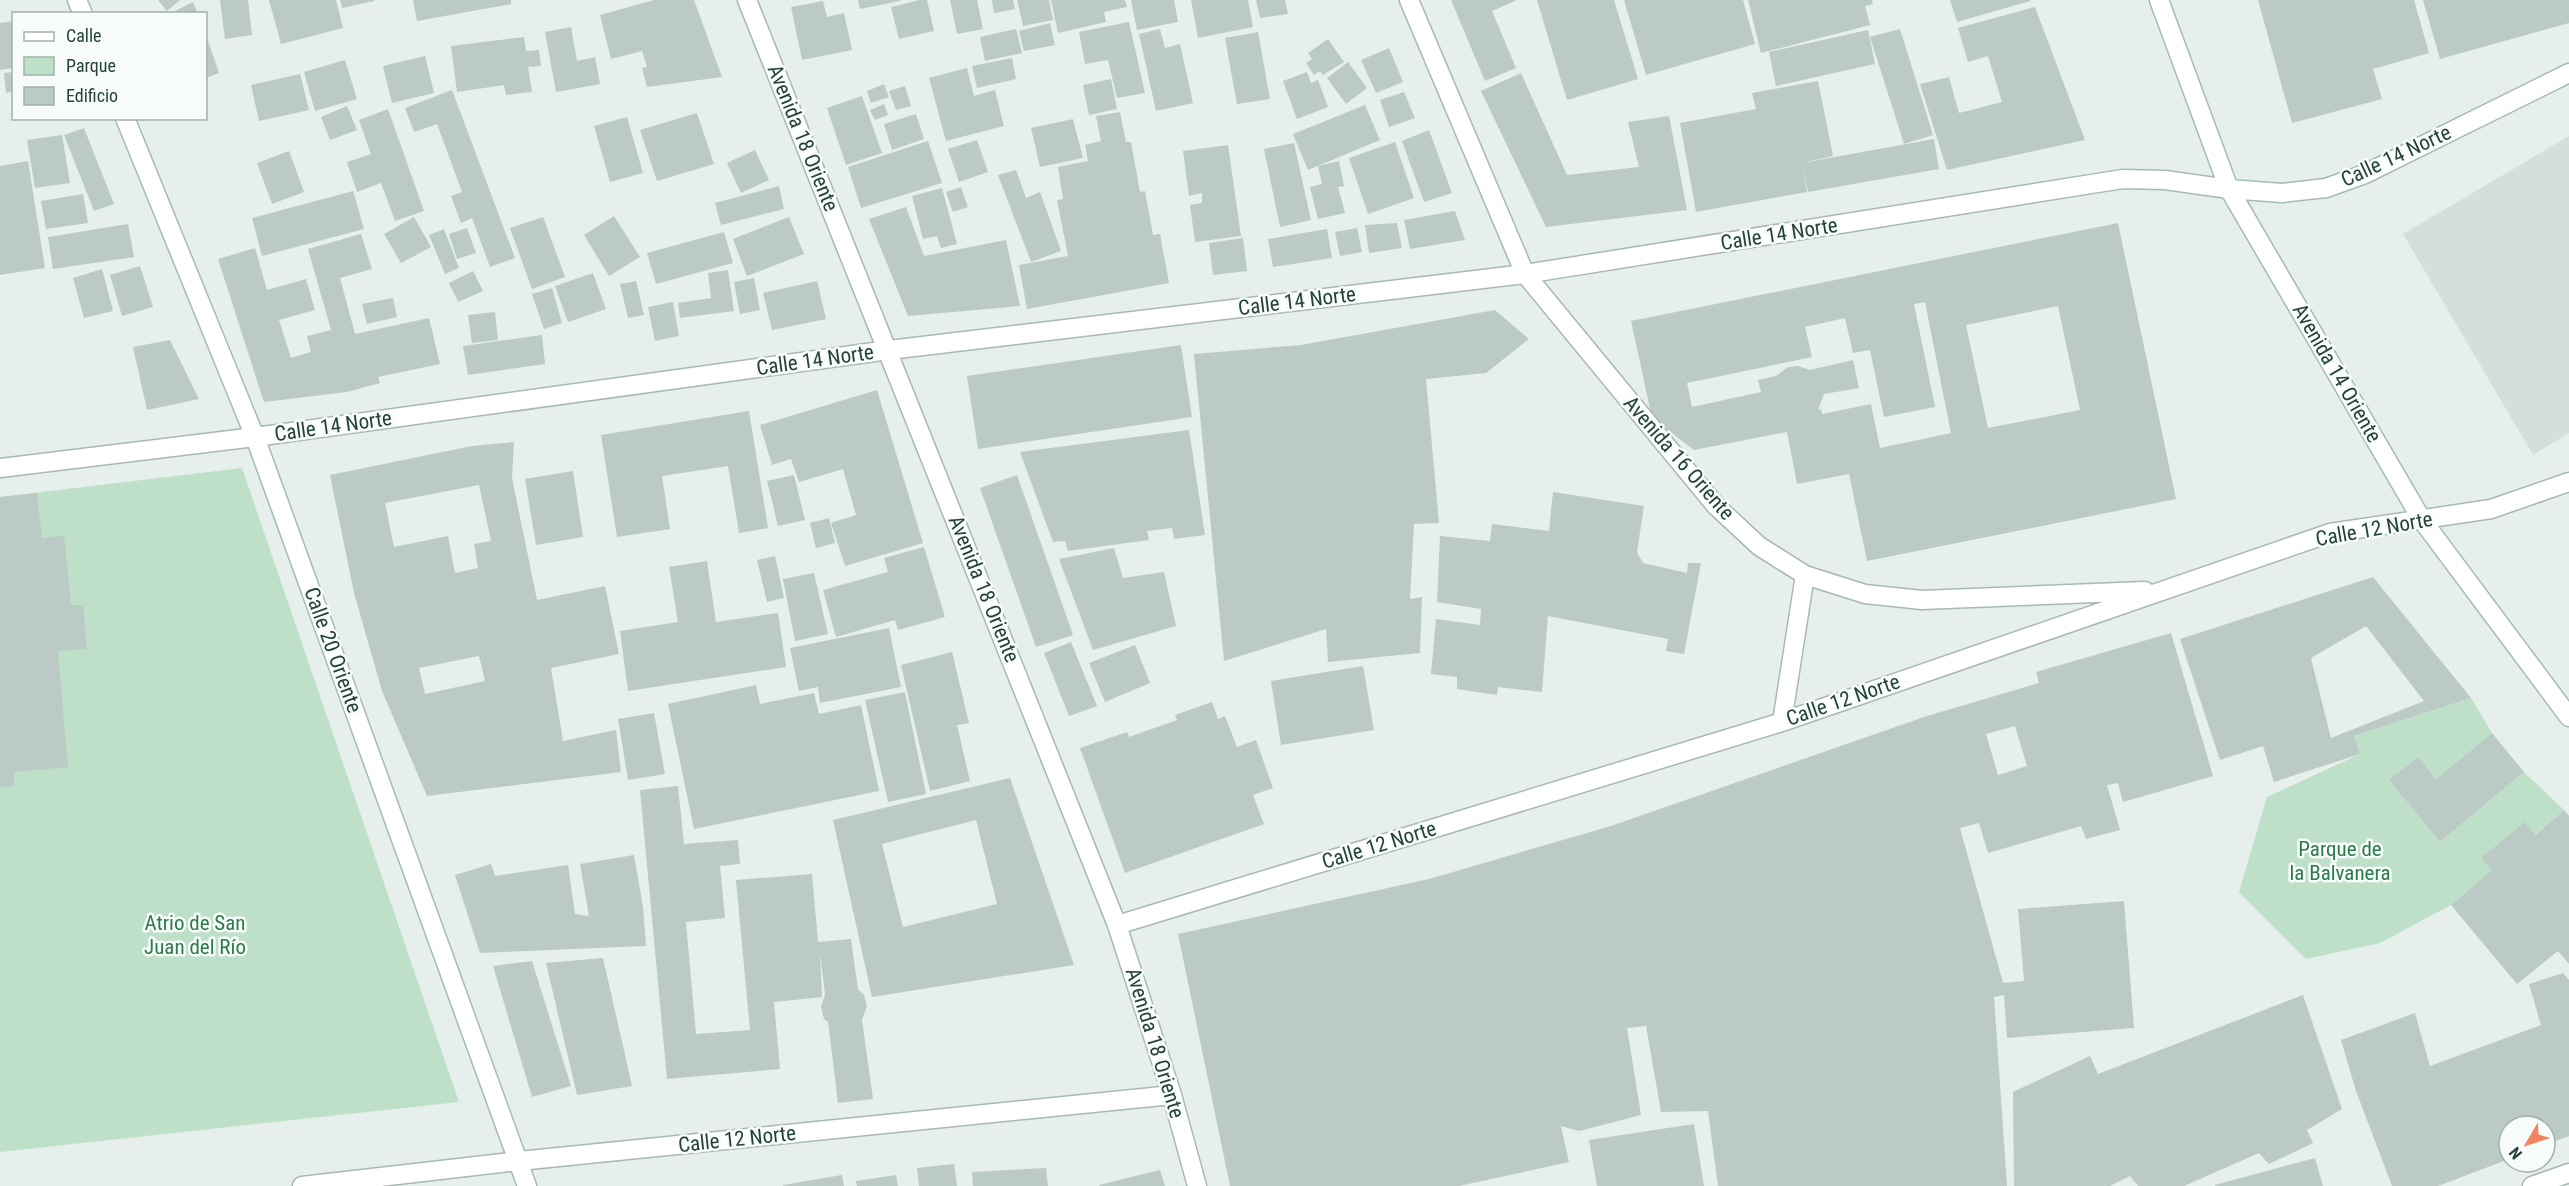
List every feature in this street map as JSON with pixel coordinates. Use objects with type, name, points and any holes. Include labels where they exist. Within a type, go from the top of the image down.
[{"type":"street","name":"Avenida 18 Oriente","points":[[747,0],[889,350],[1117,925],[1172,1095],[1197,1186]]},
{"type":"street","name":"Avenida 16 Oriente","points":[[1409,0],[1525,274],[1716,506],[1759,546],[1805,575],[1865,594],[1922,600],[2165,591]]},
{"type":"street","name":"Avenida 14 Oriente","points":[[2159,0],[2229,189],[2422,520],[2569,717]]},
{"type":"street","name":"Calle 14 Norte","points":[[0,468],[255,437],[889,350],[1525,274],[2123,179],[2165,180],[2229,189],[2282,193],[2336,184],[2365,174],[2569,73]]},
{"type":"street","name":"Calle 20 Oriente","points":[[126,120],[255,437],[527,1186]]},
{"type":"street","name":"Calle 12 Norte","points":[[1117,925],[1782,722],[2330,533],[2490,509],[2569,482]]},
{"type":"street","points":[[1782,722],[1805,575]]},
{"type":"street","name":"Calle 12 Norte","points":[[302,1186],[519,1161],[1172,1095]]},
{"type":"street","points":[[2532,1186],[2569,1173]]},
{"type":"shaded area","points":[[2569,136],[2569,433],[2533,455],[2403,234]]},
{"type":"green space","name":"Atrio de San Juan del Río","points":[[242,468],[459,1102],[0,1152],[0,497]]},
{"type":"green space","name":"Parque de la Balvanera","points":[[2471,698],[2492,733],[2436,779],[2418,757],[2389,780],[2440,842],[2524,772],[2564,810],[2451,905],[2380,943],[2306,959],[2239,892],[2267,797],[2360,754],[2354,736]]},
{"type":"building","points":[[158,0],[180,0],[167,11]]},
{"type":"building","points":[[220,0],[248,0],[252,35],[225,39]]},
{"type":"building","points":[[269,0],[336,0],[343,28],[281,44]]},
{"type":"building","points":[[340,0],[374,0],[374,1],[342,8]]},
{"type":"building","points":[[413,0],[511,0],[511,4],[417,21]]},
{"type":"building","points":[[654,0],[694,0],[722,77],[647,87],[642,68],[647,67],[642,51],[611,59],[600,15]]},
{"type":"building","points":[[858,0],[900,0],[900,1],[860,9]]},
{"type":"building","points":[[927,0],[934,31],[899,39],[891,7]]},
{"type":"building","points":[[950,0],[977,0],[983,29],[957,34]]},
{"type":"building","points":[[992,0],[1013,0],[1015,9],[994,13]]},
{"type":"building","points":[[1017,0],[1049,0],[1053,20],[1023,26]]},
{"type":"building","points":[[1051,0],[1125,0],[1127,7],[1104,12],[1106,22],[1058,33]]},
{"type":"building","points":[[1131,0],[1174,0],[1178,22],[1137,30]]},
{"type":"building","points":[[1191,0],[1248,0],[1253,27],[1198,38]]},
{"type":"building","points":[[1256,0],[1285,0],[1288,14],[1260,18]]},
{"type":"building","points":[[1451,0],[1517,0],[1492,11],[1516,68],[1485,81]]},
{"type":"building","points":[[1537,0],[1614,0],[1638,79],[1567,100]]},
{"type":"building","points":[[1624,0],[1743,0],[1755,44],[1646,75]]},
{"type":"building","points":[[1748,0],[1872,0],[1873,4],[1865,6],[1870,25],[1761,53]]},
{"type":"building","points":[[1950,0],[2030,0],[2030,1],[1957,22]]},
{"type":"building","points":[[2258,0],[2414,0],[2429,53],[2373,69],[2382,99],[2292,123]]},
{"type":"building","points":[[2423,0],[2569,0],[2569,23],[2440,59]]},
{"type":"building","points":[[823,1],[827,17],[844,13],[852,50],[802,60],[791,7]]},
{"type":"building","points":[[193,2],[197,12],[173,12]]},
{"type":"building","points":[[2035,7],[2085,140],[1947,170],[1920,84],[1949,77],[1959,113],[2002,102],[1988,56],[1968,62],[1958,28]]},
{"type":"building","points":[[12,21],[12,68],[0,70],[0,23]]},
{"type":"building","points":[[1129,22],[1145,93],[1117,98],[1108,60],[1085,64],[1079,32]]},
{"type":"building","points":[[1050,23],[1055,45],[1024,51],[1019,31]]},
{"type":"building","points":[[571,27],[577,61],[595,57],[600,84],[556,92],[545,32]]},
{"type":"building","points":[[1016,29],[1022,53],[985,61],[980,37]]},
{"type":"building","points":[[1160,29],[1165,48],[1180,44],[1193,103],[1156,111],[1139,34]]},
{"type":"building","points":[[1900,29],[1933,135],[1904,144],[1870,37]]},
{"type":"building","points":[[1868,30],[1875,64],[1776,86],[1769,52]]},
{"type":"building","points":[[1258,32],[1270,99],[1237,104],[1225,38]]},
{"type":"building","points":[[524,37],[526,51],[539,50],[541,66],[528,67],[532,92],[506,95],[504,85],[457,92],[451,46]]},
{"type":"building","points":[[1328,39],[1344,62],[1323,75],[1320,71],[1314,75],[1306,63],[1312,59],[1308,53]]},
{"type":"building","points":[[207,42],[219,73],[207,78]]},
{"type":"building","points":[[1389,48],[1403,82],[1376,93],[1361,60]]},
{"type":"building","points":[[425,56],[434,93],[392,103],[383,66]]},
{"type":"building","points":[[1012,58],[1016,79],[977,88],[972,66]]},
{"type":"building","points":[[345,60],[357,99],[315,111],[304,72]]},
{"type":"building","points":[[1348,62],[1367,88],[1346,104],[1327,78]]},
{"type":"building","points":[[967,68],[974,96],[995,90],[1004,126],[946,141],[929,78]]},
{"type":"building","points":[[12,72],[12,92],[6,93],[4,73]]},
{"type":"building","points":[[1307,72],[1311,83],[1318,80],[1328,107],[1297,119],[1283,81]]},
{"type":"building","points":[[1521,73],[1567,175],[1639,167],[1628,122],[1669,116],[1687,210],[1546,227],[1481,91]]},
{"type":"building","points":[[300,74],[309,110],[259,121],[251,85]]},
{"type":"building","points":[[1111,79],[1117,109],[1089,115],[1083,85]]},
{"type":"building","points":[[1818,81],[1833,156],[1802,163],[1934,139],[1939,169],[1808,192],[1803,167],[1807,192],[1696,212],[1680,123],[1756,109],[1752,93]]},
{"type":"building","points":[[884,84],[889,97],[871,103],[867,91]]},
{"type":"building","points":[[905,86],[911,106],[896,110],[889,91]]},
{"type":"building","points":[[452,90],[515,258],[490,267],[472,218],[461,223],[451,196],[462,192],[437,124],[414,132],[405,108]]},
{"type":"building","points":[[1404,92],[1415,118],[1389,127],[1380,100]]},
{"type":"building","points":[[862,96],[882,153],[846,165],[827,108]]},
{"type":"building","points":[[884,104],[888,115],[875,120],[870,110]]},
{"type":"building","points":[[1365,105],[1380,140],[1308,170],[1293,134]]},
{"type":"building","points":[[347,106],[357,130],[330,140],[321,117]]},
{"type":"building","points":[[388,109],[424,211],[395,221],[381,183],[357,192],[347,162],[371,154],[359,120]]},
{"type":"building","points":[[1120,112],[1126,142],[1131,142],[1140,192],[1145,191],[1153,235],[1160,234],[1169,283],[1027,309],[1019,265],[1068,256],[1057,200],[1063,199],[1058,167],[1088,161],[1085,145],[1101,141],[1096,116]]},
{"type":"building","points":[[697,113],[714,164],[657,181],[640,130]]},
{"type":"building","points":[[916,114],[924,139],[892,150],[884,124]]},
{"type":"building","points":[[627,117],[643,173],[610,182],[594,126]]},
{"type":"building","points":[[1073,119],[1083,158],[1040,167],[1031,128]]},
{"type":"building","points":[[84,128],[114,204],[94,211],[64,135]]},
{"type":"building","points":[[1429,130],[1452,193],[1424,202],[1402,141]]},
{"type":"building","points":[[62,135],[70,183],[35,188],[27,140]]},
{"type":"building","points":[[977,140],[988,172],[959,182],[948,149]]},
{"type":"building","points":[[928,141],[942,183],[861,208],[848,167]]},
{"type":"building","points":[[1395,142],[1414,198],[1368,214],[1349,158]]},
{"type":"building","points":[[1294,143],[1311,220],[1280,227],[1264,149]]},
{"type":"building","points":[[1228,145],[1241,236],[1195,242],[1190,205],[1202,203],[1202,193],[1189,196],[1183,151]]},
{"type":"building","points":[[755,150],[769,180],[741,193],[727,163]]},
{"type":"building","points":[[289,151],[304,192],[272,204],[257,163]]},
{"type":"building","points":[[28,161],[45,268],[0,275],[0,166]]},
{"type":"building","points":[[1339,161],[1344,186],[1338,187],[1345,213],[1318,219],[1310,187],[1322,184],[1318,166]]},
{"type":"building","points":[[1016,170],[1026,198],[1040,192],[1061,251],[1031,262],[998,175]]},
{"type":"building","points":[[779,186],[784,209],[721,225],[715,203]]},
{"type":"building","points":[[961,187],[968,207],[953,212],[946,192]]},
{"type":"building","points":[[942,188],[957,244],[941,248],[937,236],[923,239],[912,196]]},
{"type":"building","points":[[353,191],[364,229],[262,256],[252,218]]},
{"type":"building","points":[[83,194],[88,223],[46,229],[41,201]]},
{"type":"building","points":[[906,207],[924,256],[1006,240],[1020,306],[908,316],[869,219]]},
{"type":"building","points":[[1455,211],[1465,240],[1410,249],[1404,220]]},
{"type":"building","points":[[614,216],[640,257],[609,276],[584,235]]},
{"type":"building","points":[[414,217],[431,247],[401,263],[384,234]]},
{"type":"building","points":[[543,217],[565,277],[532,289],[510,228]]},
{"type":"building","points":[[789,217],[804,254],[747,276],[733,239]]},
{"type":"building","points":[[1397,223],[1402,248],[1369,253],[1365,225]]},
{"type":"building","points":[[2118,223],[2176,499],[1867,561],[1849,474],[1797,484],[1787,432],[1694,450],[1652,418],[1631,321]],"holes":[[[1925,302],[1951,433],[1880,448],[1871,404],[1822,414],[1821,409],[1818,410],[1824,394],[1859,388],[1853,360],[1810,370],[1798,366],[1788,367],[1776,376],[1758,380],[1761,392],[1692,407],[1687,383],[1812,357],[1805,327],[1845,318],[1853,353],[1870,350],[1884,417],[1935,407],[1914,304]],[[2058,306],[2080,410],[1988,428],[1966,325]]]},
{"type":"building","points":[[128,224],[134,257],[53,269],[48,237]]},
{"type":"building","points":[[467,228],[476,253],[457,259],[449,234]]},
{"type":"building","points":[[1357,228],[1362,252],[1340,256],[1335,232]]},
{"type":"building","points":[[444,229],[459,268],[445,274],[429,235]]},
{"type":"building","points":[[1327,229],[1332,258],[1273,267],[1268,239]]},
{"type":"building","points":[[724,232],[733,263],[656,284],[647,253]]},
{"type":"building","points":[[361,234],[372,269],[340,278],[355,334],[429,318],[440,364],[378,377],[380,383],[347,392],[264,402],[218,259],[255,248],[267,290],[306,279],[315,310],[279,320],[291,358],[311,352],[307,336],[331,330],[308,249]]},
{"type":"building","points":[[1243,238],[1247,271],[1213,275],[1209,243]]},
{"type":"building","points":[[140,266],[153,307],[122,316],[110,275]]},
{"type":"building","points":[[102,269],[113,311],[84,318],[73,278]]},
{"type":"building","points":[[728,270],[734,311],[680,318],[678,303],[711,298],[708,273]]},
{"type":"building","points":[[473,271],[483,291],[458,302],[449,283]]},
{"type":"building","points":[[593,273],[606,309],[568,322],[555,286]]},
{"type":"building","points":[[754,278],[760,310],[740,314],[734,282]]},
{"type":"building","points":[[636,281],[644,315],[628,318],[620,284]]},
{"type":"building","points":[[817,281],[826,319],[772,330],[763,293]]},
{"type":"building","points":[[552,288],[562,323],[544,329],[532,294]]},
{"type":"building","points":[[393,298],[397,317],[367,324],[362,304]]},
{"type":"building","points":[[673,302],[679,336],[655,341],[648,307]]},
{"type":"building","points":[[1495,310],[1529,339],[1486,373],[1426,379],[1439,523],[1414,524],[1410,599],[1422,597],[1420,653],[1328,662],[1326,629],[1224,661],[1194,354],[1301,345]]},
{"type":"building","points":[[495,312],[498,340],[472,343],[468,315]]},
{"type":"building","points":[[542,335],[545,364],[468,375],[463,346]]},
{"type":"building","points":[[170,340],[199,399],[147,410],[133,347]]},
{"type":"building","points":[[1181,345],[1192,417],[978,449],[967,376]]},
{"type":"building","points":[[877,390],[923,543],[845,566],[831,523],[856,515],[843,469],[799,482],[791,459],[772,465],[760,425]]},
{"type":"building","points":[[749,411],[768,528],[739,533],[728,466],[662,476],[670,529],[617,537],[601,435]]},
{"type":"building","points":[[1189,430],[1205,535],[1174,539],[1172,528],[1147,531],[1149,540],[1068,551],[1065,541],[1053,542],[1020,452]]},
{"type":"building","points":[[514,442],[512,478],[537,600],[605,586],[619,654],[551,668],[563,741],[616,730],[621,772],[427,796],[382,691],[354,593],[330,475],[472,446]],"holes":[[[479,485],[491,541],[474,544],[478,568],[455,573],[448,536],[394,547],[385,503]],[[479,656],[485,681],[425,694],[419,668]]]},
{"type":"building","points":[[573,471],[583,537],[536,545],[525,479]]},
{"type":"building","points":[[794,475],[805,520],[778,526],[767,481]]},
{"type":"building","points":[[1017,475],[1073,635],[1036,647],[980,488]]},
{"type":"building","points":[[1553,492],[1644,506],[1637,552],[1643,563],[1687,573],[1688,563],[1701,563],[1684,654],[1666,651],[1668,639],[1548,616],[1542,692],[1498,687],[1497,695],[1457,689],[1457,677],[1431,674],[1436,619],[1480,625],[1481,609],[1437,602],[1440,536],[1490,541],[1492,524],[1549,531]]},
{"type":"building","points":[[37,493],[42,538],[64,536],[71,605],[83,605],[87,649],[58,651],[68,767],[14,772],[14,786],[0,787],[0,497]]},
{"type":"building","points":[[829,518],[835,543],[816,548],[810,523]]},
{"type":"building","points":[[924,547],[945,617],[898,630],[895,620],[836,637],[823,590],[888,572],[884,558]]},
{"type":"building","points":[[1114,548],[1123,578],[1164,572],[1176,626],[1093,650],[1059,559]]},
{"type":"building","points":[[775,556],[784,598],[767,602],[757,560]]},
{"type":"building","points":[[707,561],[716,622],[778,613],[786,667],[628,691],[620,631],[678,622],[669,567]]},
{"type":"building","points":[[814,573],[828,634],[795,641],[783,579]]},
{"type":"building","points":[[2373,577],[2471,698],[2354,736],[2360,754],[2274,782],[2263,746],[2220,760],[2180,639]],"holes":[[[2366,626],[2424,701],[2331,738],[2311,658]]]},
{"type":"building","points":[[889,628],[901,687],[820,703],[818,687],[799,691],[790,648]]},
{"type":"building","points":[[2171,633],[2213,776],[2123,802],[2118,783],[2107,785],[2120,830],[2086,839],[2081,826],[1988,853],[1979,823],[1960,828],[2003,983],[2024,981],[2018,909],[2124,901],[2134,1028],[2007,1038],[2004,995],[1994,997],[2007,1186],[1718,1186],[1708,1111],[1661,1112],[1646,1026],[1627,1028],[1641,1115],[1579,1131],[1561,1126],[1569,1162],[1459,1186],[1230,1186],[1178,934],[1429,879],[1611,826],[1927,716],[2039,683],[2036,672]],"holes":[[[2015,726],[2027,766],[1998,775],[1986,734]]]},
{"type":"building","points":[[1071,642],[1097,706],[1069,716],[1044,653]]},
{"type":"building","points":[[1135,645],[1150,683],[1105,702],[1089,663]]},
{"type":"building","points":[[952,652],[969,723],[957,725],[970,781],[930,791],[901,665]]},
{"type":"building","points":[[1363,666],[1374,730],[1281,745],[1271,681]]},
{"type":"building","points":[[756,685],[760,704],[814,693],[819,714],[861,705],[879,791],[694,829],[668,704]]},
{"type":"building","points":[[905,692],[926,794],[888,802],[865,700]]},
{"type":"building","points":[[1212,702],[1218,719],[1225,716],[1237,747],[1256,740],[1273,788],[1253,795],[1264,824],[1125,873],[1080,748],[1127,732],[1129,737],[1177,720],[1175,715]]},
{"type":"building","points":[[654,713],[665,774],[628,780],[618,719]]},
{"type":"building","points":[[2492,733],[2524,772],[2440,842],[2389,780],[2418,757],[2436,779]]},
{"type":"building","points":[[1010,778],[1074,965],[872,997],[833,820]],"holes":[[[976,820],[997,904],[903,927],[882,844]]]},
{"type":"building","points":[[678,786],[684,844],[738,840],[740,864],[720,866],[725,918],[686,922],[696,1034],[750,1030],[736,880],[812,874],[818,942],[851,939],[858,989],[864,995],[867,1006],[862,1020],[873,1099],[838,1103],[828,1022],[824,1019],[821,1007],[825,994],[820,953],[822,997],[774,1002],[780,1069],[667,1079],[640,790]]},
{"type":"building","points":[[2564,810],[2569,816],[2569,964],[2558,951],[2517,984],[2451,905],[2492,870],[2481,858],[2525,822],[2535,835]]},
{"type":"building","points":[[634,855],[643,907],[646,946],[480,953],[455,875],[491,864],[495,876],[568,865],[575,914],[589,916],[580,864]]},
{"type":"building","points":[[603,958],[632,1086],[577,1095],[546,963]]},
{"type":"building","points":[[532,961],[571,1086],[532,1097],[493,966]]},
{"type":"building","points":[[2563,973],[2569,980],[2569,1136],[2557,1140],[2557,1114],[2497,1114],[2497,1164],[2438,1186],[2392,1186],[2356,1091],[2341,1040],[2415,1013],[2430,1066],[2541,1025],[2529,984]]},
{"type":"building","points":[[2303,995],[2342,1109],[2307,1130],[2313,1143],[2269,1164],[2259,1153],[2184,1186],[2138,1186],[2130,1176],[2110,1186],[2014,1186],[2013,1092],[2090,1056],[2098,1074]]},
{"type":"building","points":[[1694,1124],[1704,1186],[1597,1186],[1589,1140]]},
{"type":"building","points":[[2315,1158],[2323,1186],[2215,1186],[2215,1185]]},
{"type":"building","points":[[954,1164],[957,1186],[919,1186],[917,1168]]},
{"type":"building","points":[[1046,1168],[1048,1186],[973,1186],[972,1172]]},
{"type":"building","points":[[1160,1170],[1165,1186],[1099,1186],[1099,1185]]},
{"type":"building","points":[[842,1175],[844,1186],[783,1185]]},
{"type":"building","points":[[896,1175],[898,1186],[857,1186],[856,1181]]}]
